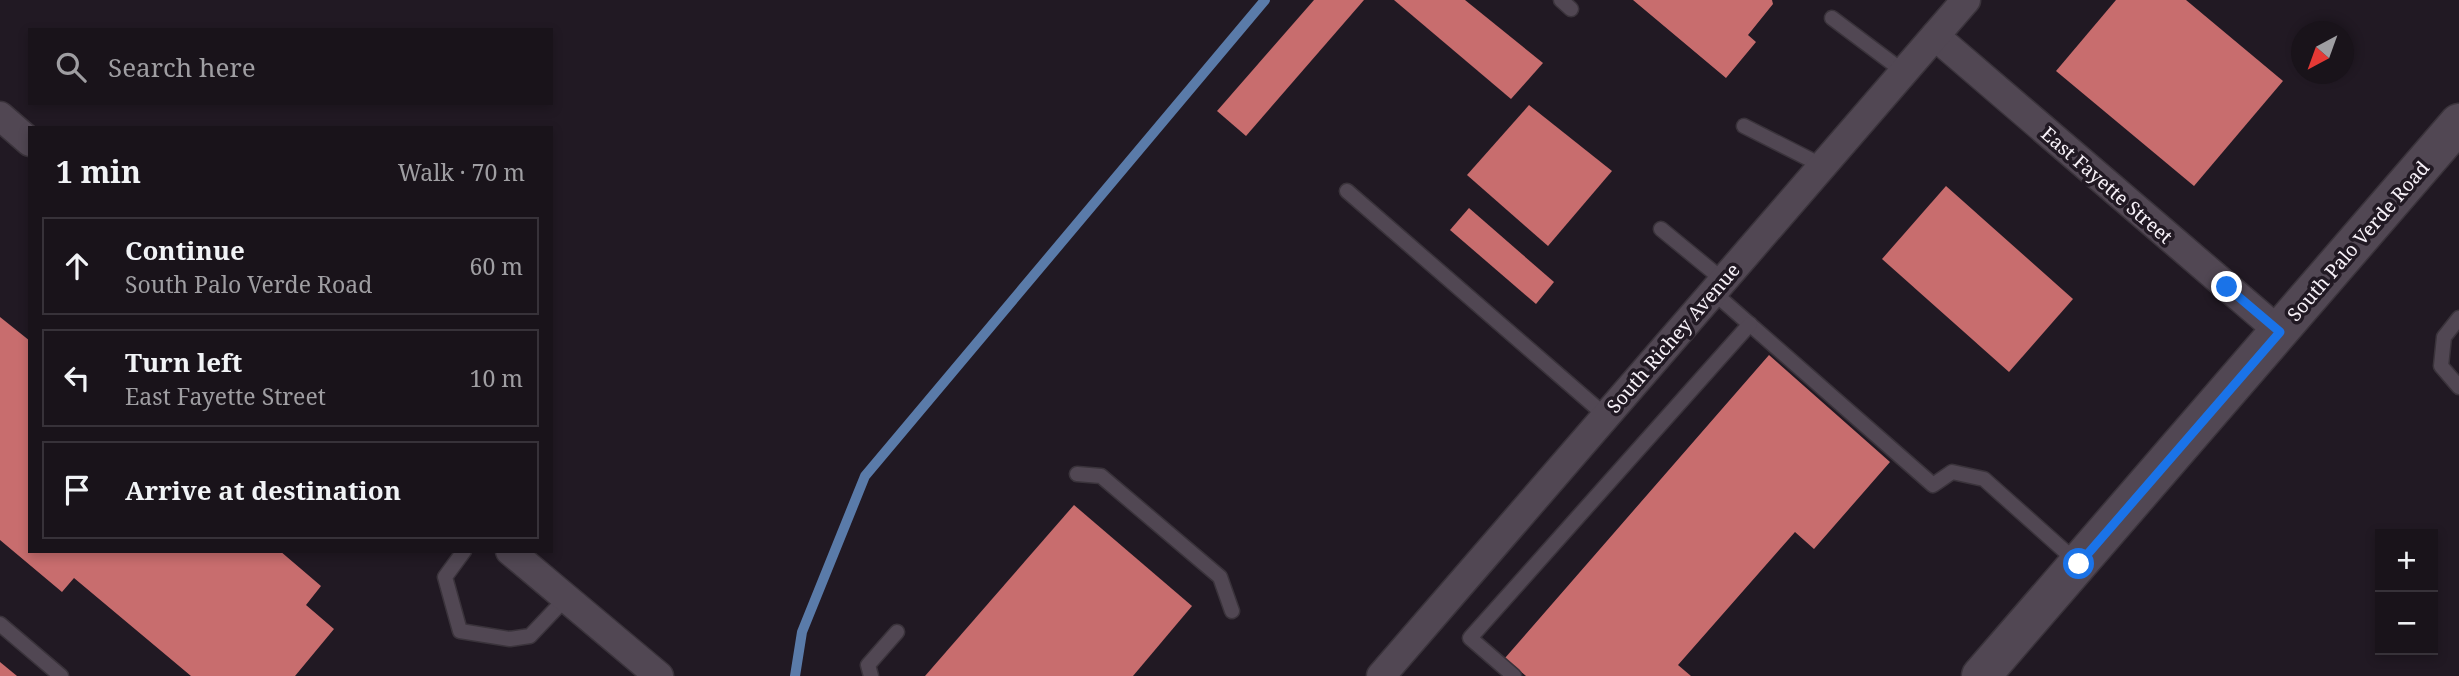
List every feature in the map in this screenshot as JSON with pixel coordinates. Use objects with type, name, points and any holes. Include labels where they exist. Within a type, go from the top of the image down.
[{"type":"main road","name":"South Palo Verde Road","points":[[1982,676],[2459,123]]},
{"type":"street","name":"South Richey Avenue","points":[[1381,676],[1966,0]]},
{"type":"street","name":"East Fayette Street","points":[[1935,36],[2280,332]]},
{"type":"street","points":[[0,116],[28,140]]},
{"type":"street","points":[[512,553],[659,676]]},
{"type":"lane","points":[[1832,18],[1904,72]]},
{"type":"lane","points":[[1744,126],[1823,166]]},
{"type":"lane","points":[[1347,191],[1606,416]]},
{"type":"lane","points":[[1661,229],[1718,286],[1750,324],[1933,485],[1952,472],[1984,479],[2079,564]]},
{"type":"lane","points":[[2459,318],[2444,337],[2441,366],[2459,387]]},
{"type":"lane","points":[[1514,676],[1470,638],[1750,324]]},
{"type":"lane","points":[[1077,474],[1101,476],[1220,578],[1232,611]]},
{"type":"lane","points":[[463,553],[445,577],[460,631],[510,639],[530,636],[566,598]]},
{"type":"lane","points":[[0,624],[61,676]]},
{"type":"lane","points":[[870,676],[868,665],[897,632]]},
{"type":"building","points":[[1314,0],[1364,0],[1246,136],[1217,111]]},
{"type":"building","points":[[1394,0],[1465,0],[1543,63],[1511,99]]},
{"type":"building","points":[[1633,0],[1772,0],[1773,4],[1748,35],[1756,42],[1726,78]]},
{"type":"building","points":[[2116,0],[2186,0],[2283,81],[2194,186],[2056,71]]},
{"type":"building","points":[[1529,105],[1612,171],[1548,246],[1467,175]]},
{"type":"building","points":[[1946,186],[2073,299],[2009,372],[1882,259]]},
{"type":"building","points":[[1469,208],[1554,282],[1536,304],[1450,230]]},
{"type":"building","points":[[0,317],[28,339],[28,553],[282,553],[321,586],[306,605],[334,629],[295,676],[191,676],[74,578],[62,592],[0,540]]},
{"type":"building","points":[[1769,355],[1890,462],[1814,549],[1795,532],[1678,665],[1691,676],[1526,676],[1505,658]]},
{"type":"building","points":[[1074,505],[1192,606],[1133,676],[925,676]]},
{"type":"building","points":[[0,662],[17,676],[0,676]]},
{"type":"waterway","points":[[795,676],[802,632],[865,476],[1265,0]]},
{"type":"route","points":[[2079,564],[2280,332],[2227,287]]}]
